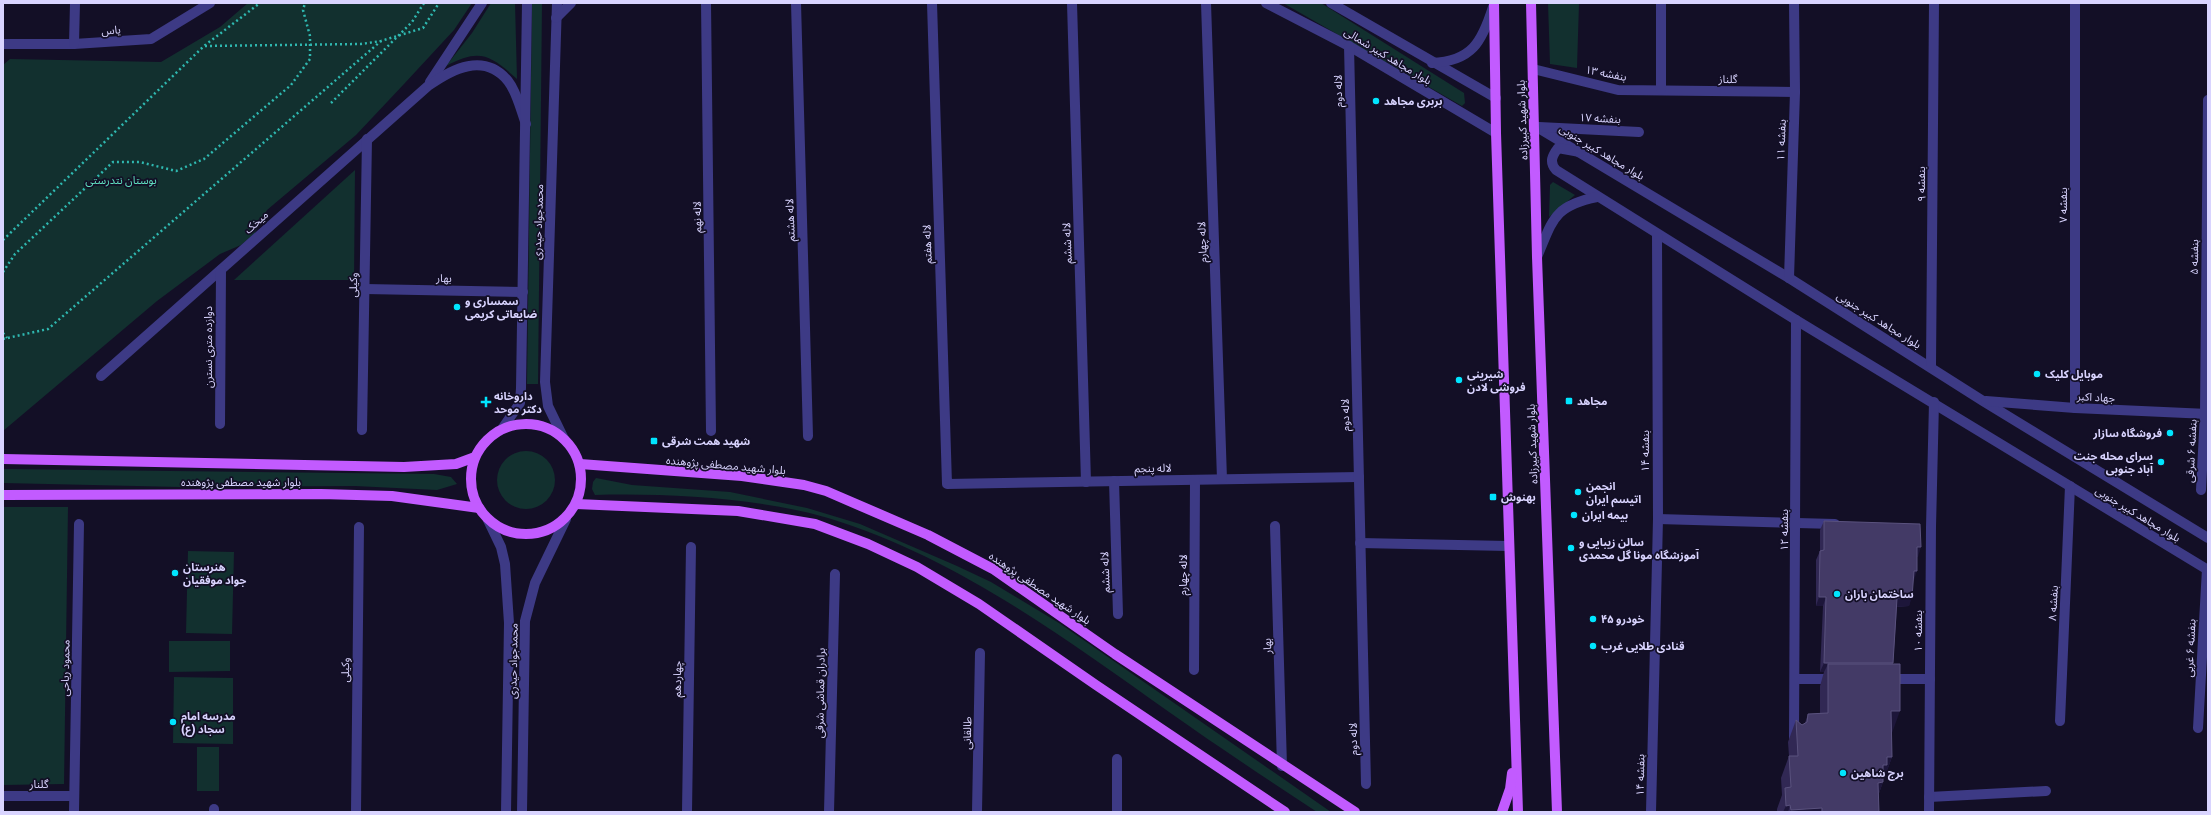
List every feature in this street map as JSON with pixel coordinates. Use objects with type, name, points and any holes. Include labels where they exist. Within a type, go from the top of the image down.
[{"type":"main road","points":[[1494,3],[1496,134],[1508,546],[1518,812]]},
{"type":"main road","name":"بلوار شهید کبیرزاده","points":[[1531,3],[1537,258],[1557,812]]},
{"type":"main road","points":[[518,424],[534,424],[551,429],[564,439],[574,450],[580,464],[582,477],[576,504],[566,519],[551,529],[534,534],[516,534],[500,528],[488,520],[479,508],[473,496],[471,483],[475,457],[486,441],[502,429],[518,424]]},
{"type":"main road","name":"بلوار شهید مصطفی پژوهنده","points":[[3,459],[404,467],[456,464],[475,457]]},
{"type":"main road","name":"بلوار شهید مصطفی پژوهنده","points":[[580,464],[742,476],[804,485],[826,491],[928,535],[993,569],[1115,654],[1282,766],[1355,812]]},
{"type":"main road","name":"بلوار شهید مصطفی پژوهنده","points":[[3,495],[337,494],[392,496],[479,508]]},
{"type":"main road","points":[[576,504],[738,511],[815,524],[868,544],[917,567],[979,604],[1096,685],[1285,812]]},
{"type":"main road","points":[[1502,812],[1510,788],[1516,750]]},
{"type":"street","points":[[74,44],[75,3]]},
{"type":"street","name":"یاس","points":[[3,44],[74,44],[152,39],[210,3]]},
{"type":"street","points":[[428,86],[482,3]]},
{"type":"street","name":"محمدجواد حیدری","points":[[502,429],[520,403],[527,3]]},
{"type":"street","name":"محمدجواد حیدری","points":[[557,3],[545,382],[548,406],[564,439]]},
{"type":"street","points":[[556,18],[571,3]]},
{"type":"street","name":"لاله نهم","points":[[706,3],[711,431]]},
{"type":"street","name":"لاله هشتم","points":[[796,3],[808,436]]},
{"type":"street","name":"لاله هفتم","points":[[932,3],[947,484]]},
{"type":"street","name":"لاله ششم","points":[[1072,3],[1086,482]]},
{"type":"street","name":"لاله چهارم","points":[[1206,3],[1222,479]]},
{"type":"street","name":"بلوار مجاهد کبیر شمالی","points":[[1266,3],[1349,46],[1496,134]]},
{"type":"street","name":"بلوار مجاهد کبیر شمالی","points":[[1331,3],[1342,6],[1432,63],[1496,98]]},
{"type":"street","points":[[1432,63],[1446,63],[1462,58],[1475,47],[1485,32],[1494,3]]},
{"type":"street","points":[[1661,3],[1661,90]]},
{"type":"street","name":"بنفشه ۱۱","points":[[1788,278],[1795,92],[1794,3]]},
{"type":"street","name":"بنفشه ۹","points":[[1931,366],[1934,3]]},
{"type":"street","name":"بنفشه ۷","points":[[2075,3],[2075,408]]},
{"type":"street","name":"لاله دوم","points":[[1349,46],[1366,784]]},
{"type":"street","points":[[428,86],[449,71],[468,65],[491,68],[508,81],[518,100],[526,124]]},
{"type":"street","name":"بنفشه ۱۳","points":[[1533,70],[1618,90],[1661,90]]},
{"type":"street","name":"میخک","points":[[101,376],[428,86]]},
{"type":"street","name":"گلناز","points":[[1661,90],[1795,92]]},
{"type":"street","name":"بنفشه ۵","points":[[2206,414],[2208,100]]},
{"type":"street","name":"بلوار مجاهد کبیر جنوبی","points":[[1535,126],[1788,278],[1931,366],[1983,401],[2208,538]]},
{"type":"street","name":"بنفشه ۱۷","points":[[1535,126],[1639,132]]},
{"type":"street","name":"وکیلی","points":[[362,430],[367,139]]},
{"type":"street","name":"بلوار مجاهد کبیر جنوبی","points":[[1580,152],[1558,148],[1552,156],[1552,165],[1565,176],[1796,320],[1934,402],[2207,570]]},
{"type":"street","points":[[1537,258],[1559,212],[1581,200],[1597,196]]},
{"type":"street","name":"بنفشه ۱۴","points":[[1651,812],[1658,519],[1657,234]]},
{"type":"street","name":"دوازده متری نسترن","points":[[220,424],[221,270]]},
{"type":"street","name":"بهار","points":[[365,288],[523,292]]},
{"type":"street","name":"بنفشه ۱۲","points":[[1794,740],[1796,320]]},
{"type":"street","name":"جهاد اکبر","points":[[1983,401],[2075,408],[2206,414]]},
{"type":"street","name":"بنفشه ۱۰","points":[[1929,812],[1930,678],[1927,527],[1934,402]]},
{"type":"street","name":"بنفشه ۶ شرقی","points":[[2201,490],[2206,414]]},
{"type":"street","name":"لاله پنجم","points":[[947,484],[1359,477]]},
{"type":"street","name":"لاله چهارم","points":[[1194,670],[1195,480]]},
{"type":"street","name":"لاله ششم","points":[[1114,481],[1118,614]]},
{"type":"street","name":"بنفشه ۸","points":[[2060,721],[2070,486]]},
{"type":"street","name":"محمدجواد حیدری","points":[[522,812],[525,621],[535,583],[566,519]]},
{"type":"street","points":[[1658,519],[1842,525]]},
{"type":"street","name":"محمدجواد حیدری","points":[[488,520],[501,547],[505,564],[509,623],[506,812]]},
{"type":"street","name":"محمود ریاحی","points":[[74,812],[80,524]]},
{"type":"street","name":"بهار","points":[[1275,526],[1282,766]]},
{"type":"street","name":"وکیلی","points":[[356,812],[359,527]]},
{"type":"street","points":[[1360,543],[1508,546]]},
{"type":"street","name":"چهاردهم","points":[[687,812],[691,547]]},
{"type":"street","name":"بنفشه ۶ غربی","points":[[2198,728],[2207,570]]},
{"type":"street","name":"برادران قماشی شرقی","points":[[829,812],[834,574]]},
{"type":"street","name":"طالقانی","points":[[977,812],[980,654]]},
{"type":"street","points":[[1795,678],[1846,678]]},
{"type":"street","points":[[1877,678],[1930,678]]},
{"type":"street","points":[[1117,759],[1117,812]]},
{"type":"street","points":[[1929,797],[2046,791]]},
{"type":"street","name":"گلنار","points":[[3,796],[74,796]]},
{"type":"path","points":[[3,240],[204,46],[260,3]]},
{"type":"path","points":[[3,272],[15,254],[112,162],[140,162],[176,171],[204,159],[291,85],[310,59],[310,36],[303,10],[305,3]]},
{"type":"path","points":[[331,103],[412,22],[424,3]]},
{"type":"path","points":[[204,46],[310,46],[381,41],[423,28],[439,3]]},
{"type":"path","points":[[3,339],[48,330],[381,41]]},
{"type":"path","points":[[3,333],[7,338]]},
{"type":"green space","name":"بوستان نتدرستی","points":[[248,3],[472,3],[454,30],[356,135],[267,210],[254,234],[241,245],[220,254],[157,301],[3,431],[3,65],[10,59],[161,62],[220,27]]},
{"type":"green space","points":[[491,3],[515,3],[517,79],[499,64],[484,57],[468,57],[446,66],[472,33]]},
{"type":"green space","points":[[532,3],[542,3],[538,384],[527,384]]},
{"type":"green space","points":[[1283,3],[1321,3],[1464,93],[1465,103],[1462,106]]},
{"type":"green space","points":[[1548,3],[1579,3],[1577,68],[1550,64]]},
{"type":"green space","points":[[355,170],[354,280],[234,280]]},
{"type":"green space","points":[[1553,182],[1575,195],[1549,217],[1550,185]]},
{"type":"green space","points":[[526,451],[537,453],[550,464],[553,469],[555,480],[553,491],[542,504],[537,507],[526,509],[515,507],[502,496],[499,491],[497,480],[499,469],[510,456],[515,453]]},
{"type":"green space","points":[[3,469],[434,474],[451,477],[457,484],[437,490],[355,486],[181,487],[3,483]]},
{"type":"green space","points":[[596,478],[632,485],[730,492],[807,508],[860,524],[957,566],[991,582],[1059,623],[1331,812],[1317,812],[1205,737],[1089,655],[1048,628],[963,576],[920,554],[874,534],[828,518],[801,511],[743,501],[713,498],[652,495],[595,495],[592,489],[593,482]]},
{"type":"green space","points":[[3,507],[68,507],[64,784],[3,785]]},
{"type":"green space","points":[[188,551],[234,552],[232,634],[186,633]]},
{"type":"green space","points":[[169,641],[230,641],[230,671],[169,672]]},
{"type":"green space","points":[[174,677],[233,678],[233,744],[173,743]]},
{"type":"green space","points":[[197,747],[219,747],[219,791],[197,791]]},
{"type":"building","points":[[1824,521],[1920,524],[1921,547],[1917,547],[1917,571],[1914,571],[1912,597],[1897,598],[1893,663],[1824,663],[1826,597],[1819,597],[1820,551],[1824,550]]},
{"type":"building","points":[[1828,664],[1900,664],[1900,711],[1891,711],[1892,757],[1887,757],[1887,765],[1883,765],[1883,782],[1878,783],[1879,812],[1822,812],[1822,808],[1791,810],[1790,805],[1786,806],[1785,788],[1791,787],[1789,756],[1798,756],[1796,720],[1802,725],[1807,722],[1808,714],[1828,713]]},
{"type":"place","name":"بربری مجاهد","points":[[1376,101]]},
{"type":"place","name":"سمساری و ضایعاتی کریمی","points":[[457,307]]},
{"type":"place","name":"موبایل کلیک","points":[[2037,374]]},
{"type":"place","name":"شیرینی فروشی لادن","points":[[1459,380]]},
{"type":"place","name":"مجاهد","points":[[1569,401]]},
{"type":"place","name":"داروخانه دکتر موحد","points":[[486,402]]},
{"type":"place","name":"فروشگاه سازار","points":[[2170,433]]},
{"type":"place","name":"شهید همت شرقی","points":[[654,441]]},
{"type":"place","name":"سرای محله جنت آباد جنوبی","points":[[2161,462]]},
{"type":"place","name":"انجمن اتیسم ایران","points":[[1578,492]]},
{"type":"place","name":"بهنوش","points":[[1493,497]]},
{"type":"place","name":"بیمه ایران","points":[[1574,515]]},
{"type":"place","name":"سالن زیبایی و آموزشگاه مونا گل محمدی","points":[[1571,548]]},
{"type":"place","name":"هنرستان جواد موفقیان","points":[[175,573]]},
{"type":"place","name":"ساختمان باران","points":[[1837,594]]},
{"type":"place","name":"خودرو ۴۵","points":[[1593,619]]},
{"type":"place","name":"قنادی طلایی غرب","points":[[1593,646]]},
{"type":"place","name":"مدرسه امام سجاد (ع)","points":[[173,722]]},
{"type":"place","name":"برج شاهین","points":[[1843,773]]}]
